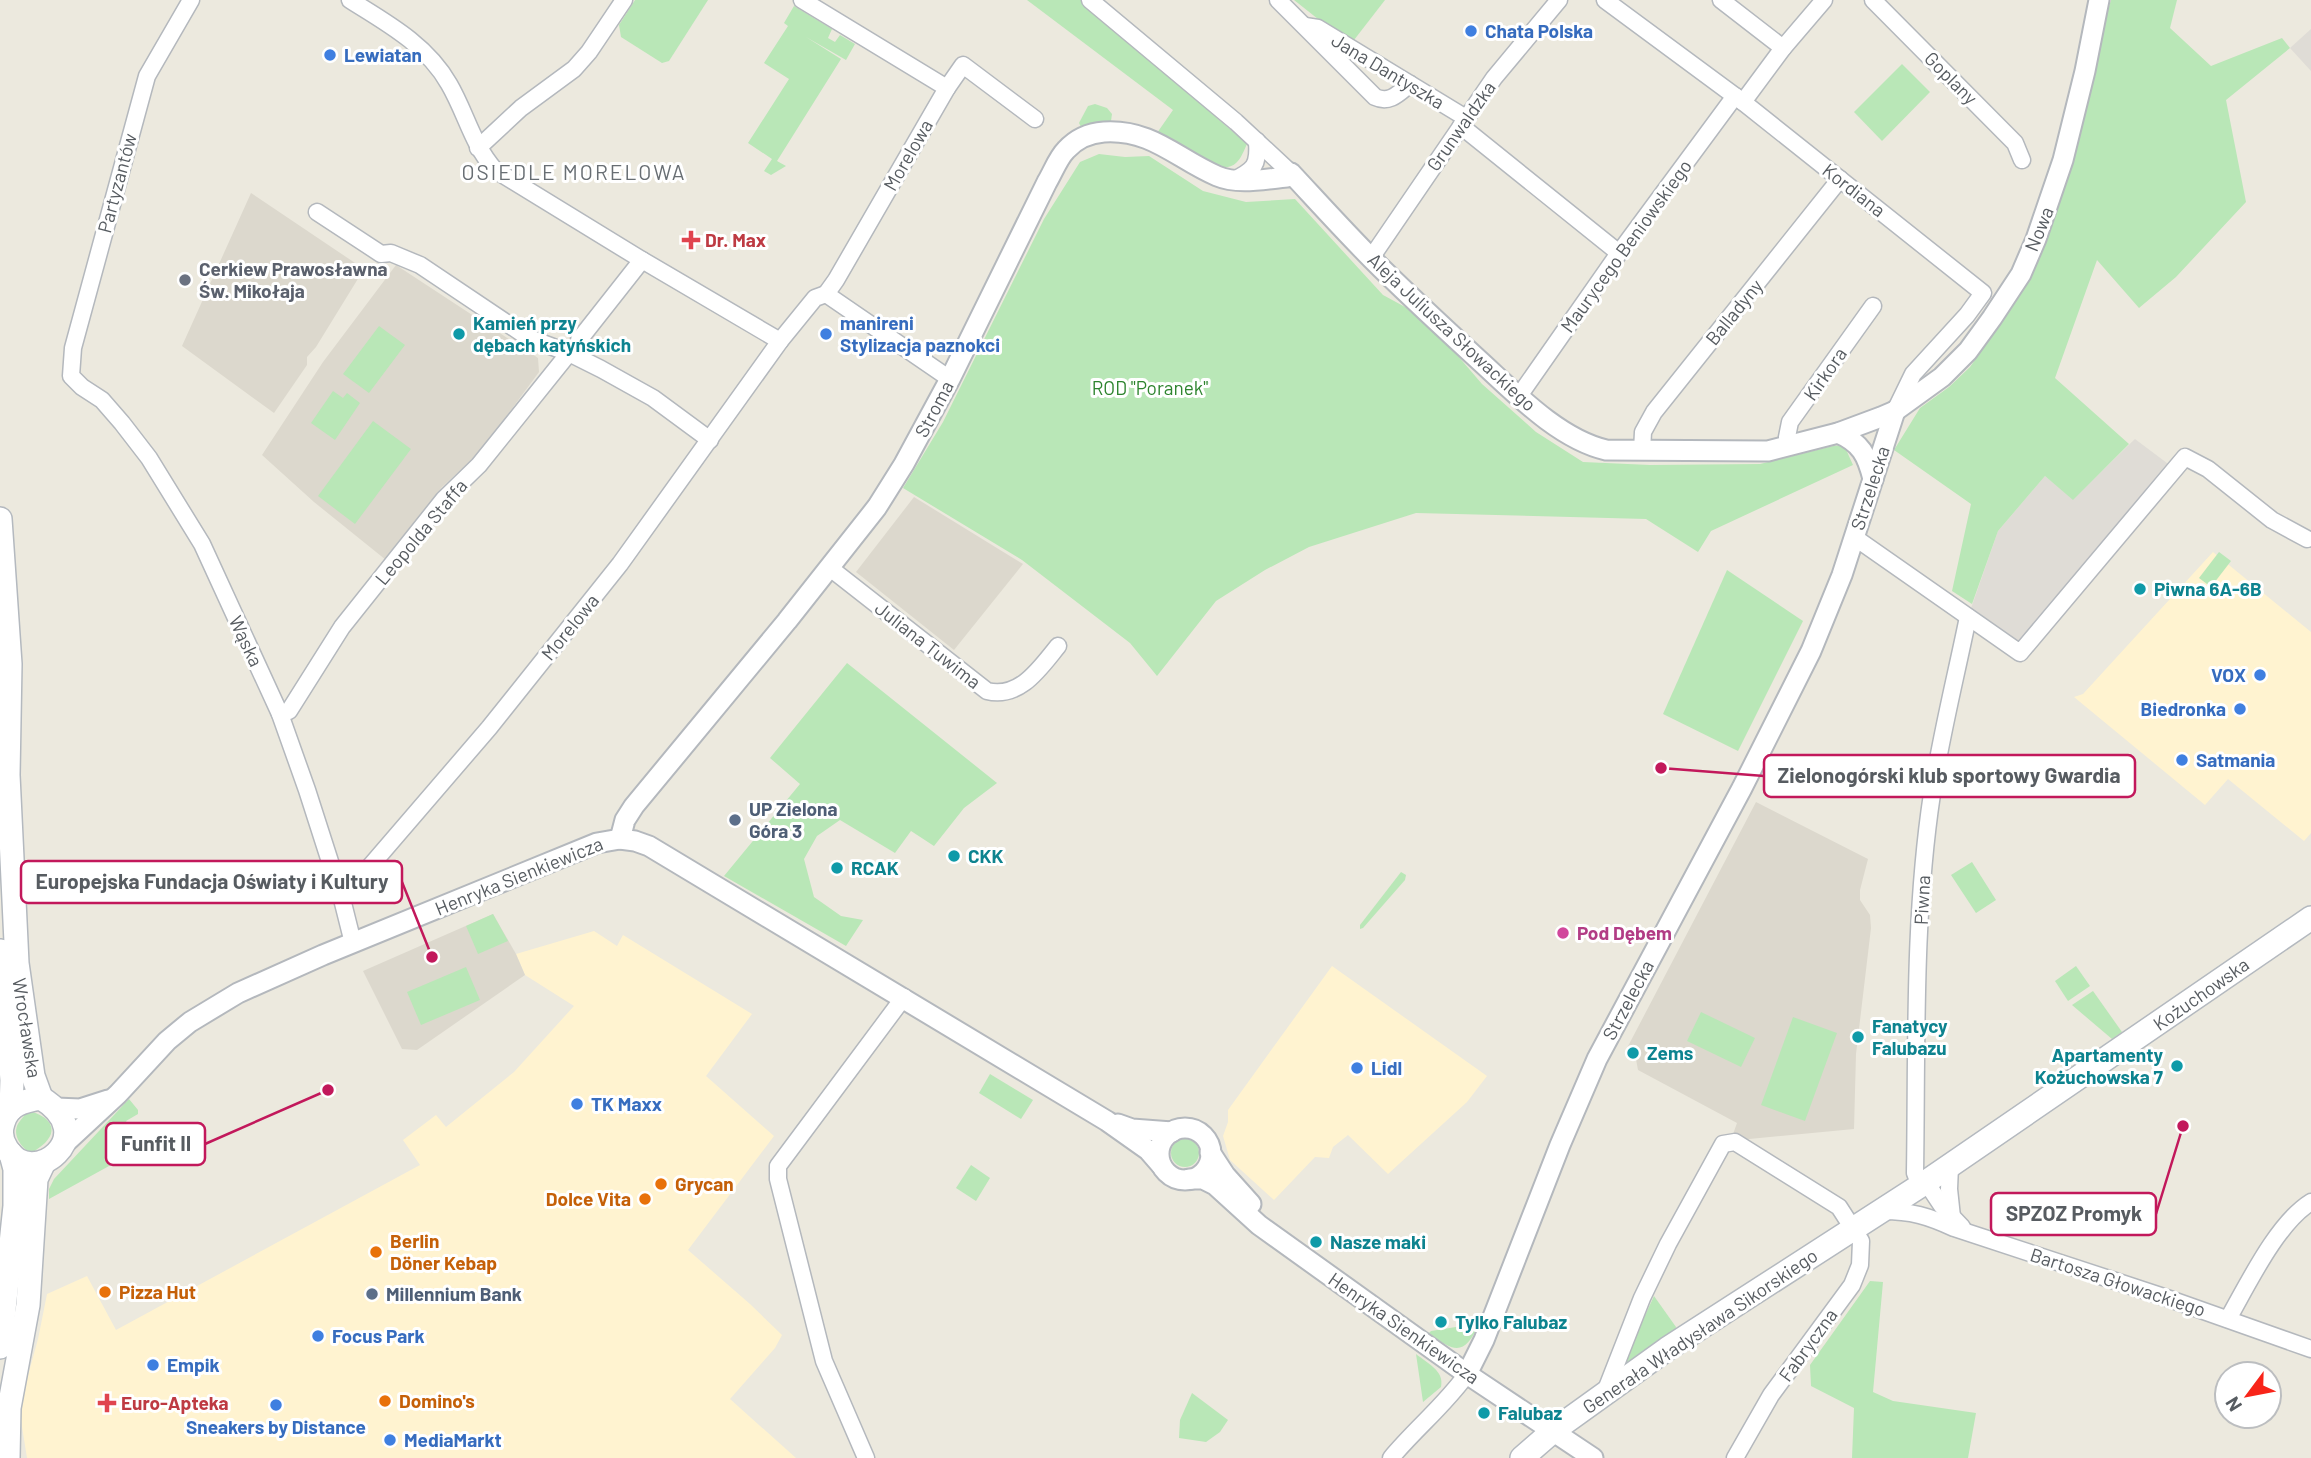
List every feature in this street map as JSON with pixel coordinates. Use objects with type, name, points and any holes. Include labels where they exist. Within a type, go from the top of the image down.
[{"type":"main road","name":"Wrocławska","points":[[0,519],[6,590],[11,1109]]},
{"type":"main road","name":"Kożuchowska","points":[[1882,1211],[2311,918]]},
{"type":"main road","name":"Wrocławska","points":[[8,939],[17,963],[33,1076],[49,1103]]},
{"type":"main road","points":[[0,1347],[7,1206],[15,1169],[11,1154],[3,1141],[3,1123],[11,1109],[26,1100],[49,1103],[66,1125],[63,1145],[52,1158],[44,1162],[27,1163],[11,1154]]},
{"type":"main road","points":[[8,1458],[9,1408],[28,1305],[36,1179],[44,1162]]},
{"type":"main road","name":"Generała Władysława Sikorskiego","points":[[1522,1458],[1553,1431],[1709,1320],[1882,1211]]},
{"type":"street","name":"Partyzantów","points":[[71,376],[73,348],[147,76],[191,0]]},
{"type":"street","points":[[350,0],[396,29],[428,55],[450,85],[478,148],[495,170],[642,261],[780,341]]},
{"type":"street","points":[[478,148],[521,108],[574,69],[589,52],[624,0]]},
{"type":"street","points":[[802,0],[947,88]]},
{"type":"street","name":"Aleja Juliusza Słowackiego","points":[[1090,0],[1257,141],[1371,258],[1519,396],[1584,444],[1606,450],[1642,452],[1762,452],[1838,433],[1895,411]]},
{"type":"street","name":"Jana Dantyszka","points":[[1278,0],[1305,26],[1318,28],[1410,84],[1464,122],[1619,253]]},
{"type":"street","name":"Grunwaldzka","points":[[1371,258],[1494,78],[1559,0]]},
{"type":"street","name":"Kordiana","points":[[1605,0],[1739,99],[1983,293],[1967,315],[1913,374],[1895,411]]},
{"type":"street","points":[[1721,0],[1783,48]]},
{"type":"street","name":"Maurycego Beniowskiego","points":[[1519,396],[1619,253],[1739,99],[1824,0]]},
{"type":"street","name":"Goplany","points":[[1873,0],[2015,143],[2022,160]]},
{"type":"street","name":"Nowa","points":[[1895,411],[1931,387],[1961,359],[2021,274],[2051,200],[2063,160],[2099,0]]},
{"type":"street","points":[[1305,26],[1375,97],[1383,100],[1392,98],[1410,84]]},
{"type":"street","name":"Morelowa","points":[[342,899],[489,728],[611,575],[780,341],[810,303],[826,294],[963,65],[1035,119]]},
{"type":"street","name":"Stroma","points":[[620,839],[625,820],[634,806],[830,568],[877,507],[899,473],[950,379],[1064,151],[1092,133],[1119,131],[1140,135],[1163,145],[1218,177],[1232,181],[1287,177],[1291,173]]},
{"type":"street","points":[[1232,181],[1250,173],[1256,165],[1257,141]]},
{"type":"street","name":"Balladyny","points":[[1642,452],[1643,432],[1654,412],[1840,179]]},
{"type":"street","points":[[317,212],[381,254],[391,253],[420,265],[529,338],[574,346],[653,398],[710,440]]},
{"type":"street","name":"Leopolda Staffa","points":[[280,714],[289,711],[342,627],[440,504],[479,465],[642,261]]},
{"type":"street","points":[[826,294],[950,379]]},
{"type":"street","name":"Kirkora","points":[[1788,446],[1790,422],[1873,306]]},
{"type":"street","name":"Wąska","points":[[71,376],[102,400],[149,458],[202,544],[280,714],[342,899],[352,943]]},
{"type":"street","name":"Strzelecka","points":[[1391,1458],[1467,1374],[1487,1333],[1592,1071],[1787,700],[1826,614],[1895,411]]},
{"type":"street","points":[[1838,433],[1860,446],[1868,458],[1873,480]]},
{"type":"street","points":[[1854,537],[2020,653],[2185,457],[2208,469],[2272,520],[2307,539]]},
{"type":"street","name":"Juliana Tuwima","points":[[830,568],[987,691],[1012,691],[1024,684],[1058,646]]},
{"type":"street","name":"Wrocławska","points":[[0,612],[6,590]]},
{"type":"street","name":"Piwna","points":[[1920,1186],[1915,1173],[1918,981],[1923,874],[1932,794],[1968,617]]},
{"type":"street","name":"Henryka Sienkiewicza","points":[[63,1145],[118,1094],[167,1041],[190,1022],[238,993],[352,943],[597,843],[620,839],[649,846],[904,997],[1107,1121],[1148,1150],[1161,1165]]},
{"type":"street","points":[[866,1458],[824,1361],[778,1179],[778,1166],[904,997]]},
{"type":"street","name":"Henryka Sienkiewicza","points":[[49,1103],[69,1109],[88,1107],[118,1094]]},
{"type":"street","name":"Henryka Sienkiewicza","points":[[1107,1121],[1132,1129],[1172,1132]]},
{"type":"street","points":[[1180,1129],[1194,1130],[1204,1138],[1210,1152],[1210,1160],[1202,1173],[1189,1180],[1170,1175],[1161,1165],[1160,1150],[1166,1137],[1180,1129]]},
{"type":"street","points":[[1604,1395],[1642,1298],[1668,1244],[1723,1144],[1735,1142],[1839,1207],[1853,1230]]},
{"type":"street","name":"Henryka Sienkiewicza","points":[[1210,1152],[1225,1175],[1286,1244]]},
{"type":"street","points":[[1950,1166],[1952,1217]]},
{"type":"street","name":"Henryka Sienkiewicza","points":[[1189,1180],[1203,1179],[1215,1185],[1259,1225],[1467,1374],[1593,1458]]},
{"type":"street","points":[[1920,1186],[1966,1232]]},
{"type":"street","points":[[1920,1186],[1934,1219]]},
{"type":"street","points":[[2228,1319],[2280,1233],[2291,1218],[2311,1202]]},
{"type":"street","name":"Bartosza Głowackiego","points":[[1882,1211],[1906,1211],[1934,1219],[2311,1349]]},
{"type":"street","name":"Fabryczna","points":[[1735,1458],[1771,1395],[1857,1275],[1861,1259],[1861,1241],[1853,1230]]},
{"type":"shaded area","points":[[2311,29],[2311,71],[2290,48]]},
{"type":"shaded area","points":[[251,193],[364,269],[316,347],[307,357],[307,365],[274,413],[182,346]]},
{"type":"shaded area","points":[[396,265],[538,358],[539,372],[480,452],[442,487],[386,560],[314,502],[262,455],[323,362]]},
{"type":"shaded area","points":[[2135,439],[2175,469],[2020,653],[1968,617],[1998,531],[2045,476],[2073,499]]},
{"type":"shaded area","points":[[914,497],[1023,564],[954,650],[856,572]]},
{"type":"shaded area","points":[[2213,552],[2311,632],[2311,833],[2304,841],[2228,779],[2205,805],[2074,697],[2083,694]]},
{"type":"shaded area","points":[[1756,802],[1868,859],[1860,900],[1870,915],[1871,928],[1856,1054],[1854,1129],[1739,1140],[1732,1137],[1737,1123],[1638,1070],[1635,1054],[1626,1050]]},
{"type":"shaded area","points":[[493,914],[525,975],[417,1050],[402,1049],[363,971]]},
{"type":"shaded area","points":[[594,931],[617,946],[623,935],[752,1014],[706,1076],[774,1136],[688,1250],[782,1335],[775,1348],[730,1399],[796,1458],[27,1458],[19,1408],[47,1294],[87,1276],[116,1330],[420,1165],[403,1140],[436,1115],[446,1127],[514,1072],[574,1006],[525,975],[516,954]]},
{"type":"shaded area","points":[[1332,966],[1487,1076],[1467,1102],[1388,1174],[1348,1135],[1333,1147],[1329,1158],[1315,1157],[1274,1200],[1230,1160],[1223,1136],[1228,1122],[1228,1110]]},
{"type":"green space","points":[[635,0],[708,0],[669,61],[662,63],[621,37],[619,25]]},
{"type":"green space","points":[[1027,0],[1081,0],[1247,144],[1239,159],[1229,167],[1217,167],[1157,133],[1173,110]]},
{"type":"green space","points":[[1294,0],[1385,0],[1354,40],[1318,19]]},
{"type":"green space","points":[[2111,0],[2177,0],[2170,28],[2211,66],[2282,38],[2290,48],[2226,100],[2246,202],[2176,277],[2139,308],[2097,260],[2055,378],[2129,444],[2073,500],[2045,476],[1998,531],[1972,604],[1952,591],[1971,504],[1894,450],[1920,408],[1949,387],[1970,367],[2010,310],[2029,276],[2057,210],[2069,173]]},
{"type":"green space","points":[[794,6],[832,29],[828,38],[835,42],[840,35],[855,44],[846,60],[806,37],[841,59],[777,161],[786,166],[771,175],[764,171],[772,159],[748,143],[789,79],[764,63],[788,26],[784,23]]},
{"type":"green space","points":[[1902,64],[1930,92],[1882,141],[1854,112]]},
{"type":"green space","points":[[1095,104],[1107,108],[1112,114],[1111,121],[1108,124],[1081,127],[1079,123],[1088,106]]},
{"type":"green space","name":"ROD \"Poranek\"","points":[[1099,154],[1149,156],[1203,191],[1246,202],[1295,199],[1383,295],[1407,308],[1446,342],[1482,384],[1536,432],[1583,462],[1650,465],[1760,464],[1844,445],[1853,465],[1711,531],[1698,552],[1646,519],[1416,513],[1309,547],[1265,570],[1216,601],[1157,676],[1130,643],[1022,560],[903,488],[943,422],[1044,219],[1080,162]]},
{"type":"green space","points":[[379,326],[405,345],[369,393],[343,374]]},
{"type":"green space","points":[[333,391],[343,398],[347,393],[360,403],[335,440],[311,423]]},
{"type":"green space","points":[[373,421],[411,449],[355,524],[318,496]]},
{"type":"green space","points":[[2219,552],[2231,561],[2211,587],[2199,578]]},
{"type":"green space","points":[[1727,570],[1803,621],[1738,751],[1663,714]]},
{"type":"green space","points":[[847,663],[997,783],[964,808],[934,846],[911,831],[895,853],[840,820],[817,836],[804,859],[814,897],[841,916],[863,920],[846,946],[724,876],[800,784],[770,758]]},
{"type":"green space","points":[[1972,862],[1996,900],[1976,913],[1951,875]]},
{"type":"green space","points":[[1401,872],[1406,875],[1405,880],[1360,929],[1360,925]]},
{"type":"green space","points":[[493,914],[508,941],[478,954],[466,926]]},
{"type":"green space","points":[[2076,966],[2090,986],[2068,1001],[2055,981]]},
{"type":"green space","points":[[466,967],[480,1000],[421,1025],[407,992]]},
{"type":"green space","points":[[2093,991],[2122,1032],[2112,1039],[2072,1005]]},
{"type":"green space","points":[[1701,1012],[1755,1038],[1741,1067],[1687,1041]]},
{"type":"green space","points":[[1793,1017],[1837,1033],[1805,1121],[1761,1105]]},
{"type":"green space","points":[[990,1074],[1033,1100],[1021,1119],[979,1093]]},
{"type":"green space","points":[[129,1099],[138,1114],[126,1121],[140,1149],[49,1199],[49,1189],[54,1179]]},
{"type":"green space","points":[[27,1111],[39,1114],[48,1121],[52,1131],[45,1143],[31,1154],[20,1144],[16,1135],[17,1126]]},
{"type":"green space","points":[[1185,1139],[1195,1143],[1199,1153],[1195,1163],[1185,1167],[1175,1163],[1171,1153],[1175,1143]]},
{"type":"green space","points":[[971,1165],[990,1178],[976,1201],[956,1188]]},
{"type":"green space","points":[[1870,1281],[1883,1282],[1873,1392],[1893,1401],[1976,1413],[1968,1458],[1852,1458],[1854,1408],[1811,1386],[1810,1365]]},
{"type":"green space","points":[[1654,1296],[1676,1327],[1675,1331],[1628,1364],[1623,1363]]},
{"type":"green space","points":[[1480,1322],[1470,1341],[1459,1348],[1446,1345],[1429,1333],[1462,1326],[1463,1331],[1471,1330],[1471,1324]]},
{"type":"green space","points":[[1416,1354],[1438,1372],[1442,1381],[1441,1387],[1423,1402]]},
{"type":"green space","points":[[1192,1393],[1228,1420],[1220,1432],[1206,1442],[1179,1438],[1180,1420]]},
{"type":"place","name":"Chata Polska","points":[[1471,31]]},
{"type":"place","name":"Lewiatan","points":[[330,55]]},
{"type":"place","name":"Dr. Max","points":[[691,240]]},
{"type":"place","name":"Cerkiew Prawosławna Św. Mikołaja","points":[[185,280]]},
{"type":"place","name":"Kamień przy dębach katyńskich","points":[[459,334]]},
{"type":"place","name":"manireni Stylizacja paznokci","points":[[826,334]]},
{"type":"place","name":"Piwna 6A-6B","points":[[2140,589]]},
{"type":"place","name":"VOX","points":[[2260,675]]},
{"type":"place","name":"Biedronka","points":[[2240,709]]},
{"type":"place","name":"Satmania","points":[[2182,760]]},
{"type":"place","name":"Zielonogórski klub sportowy Gwardia","points":[[1661,768]]},
{"type":"place","name":"UP Zielona Góra 3","points":[[735,820]]},
{"type":"place","name":"CKK","points":[[954,856]]},
{"type":"place","name":"RCAK","points":[[837,868]]},
{"type":"place","name":"Pod Dębem","points":[[1563,933]]},
{"type":"place","name":"Europejska Fundacja Oświaty i Kultury","points":[[432,957]]},
{"type":"place","name":"Fanatycy Falubazu","points":[[1858,1037]]},
{"type":"place","name":"Zems","points":[[1633,1053]]},
{"type":"place","name":"Apartamenty Kożuchowska 7","points":[[2177,1066]]},
{"type":"place","name":"Lidl","points":[[1357,1068]]},
{"type":"place","name":"Funfit II","points":[[328,1090]]},
{"type":"place","name":"TK Maxx","points":[[577,1104]]},
{"type":"place","name":"SPZOZ Promyk","points":[[2183,1126]]},
{"type":"place","name":"Grycan","points":[[661,1184]]},
{"type":"place","name":"Dolce Vita","points":[[645,1199]]},
{"type":"place","name":"Nasze maki","points":[[1316,1242]]},
{"type":"place","name":"Berlin Döner Kebap","points":[[376,1252]]},
{"type":"place","name":"Pizza Hut","points":[[105,1292]]},
{"type":"place","name":"Millennium Bank","points":[[372,1294]]},
{"type":"place","name":"Tylko Falubaz","points":[[1441,1322]]},
{"type":"place","name":"Focus Park","points":[[318,1336]]},
{"type":"place","name":"Empik","points":[[153,1365]]},
{"type":"place","name":"Domino's","points":[[385,1401]]},
{"type":"place","name":"Euro-Apteka","points":[[107,1403]]},
{"type":"place","name":"Sneakers by Distance","points":[[276,1405]]},
{"type":"place","name":"Falubaz","points":[[1484,1413]]},
{"type":"place","name":"MediaMarkt","points":[[390,1440]]},
{"type":"district","name":"OSIEDLE MORELOWA","points":[[574,173]]}]
